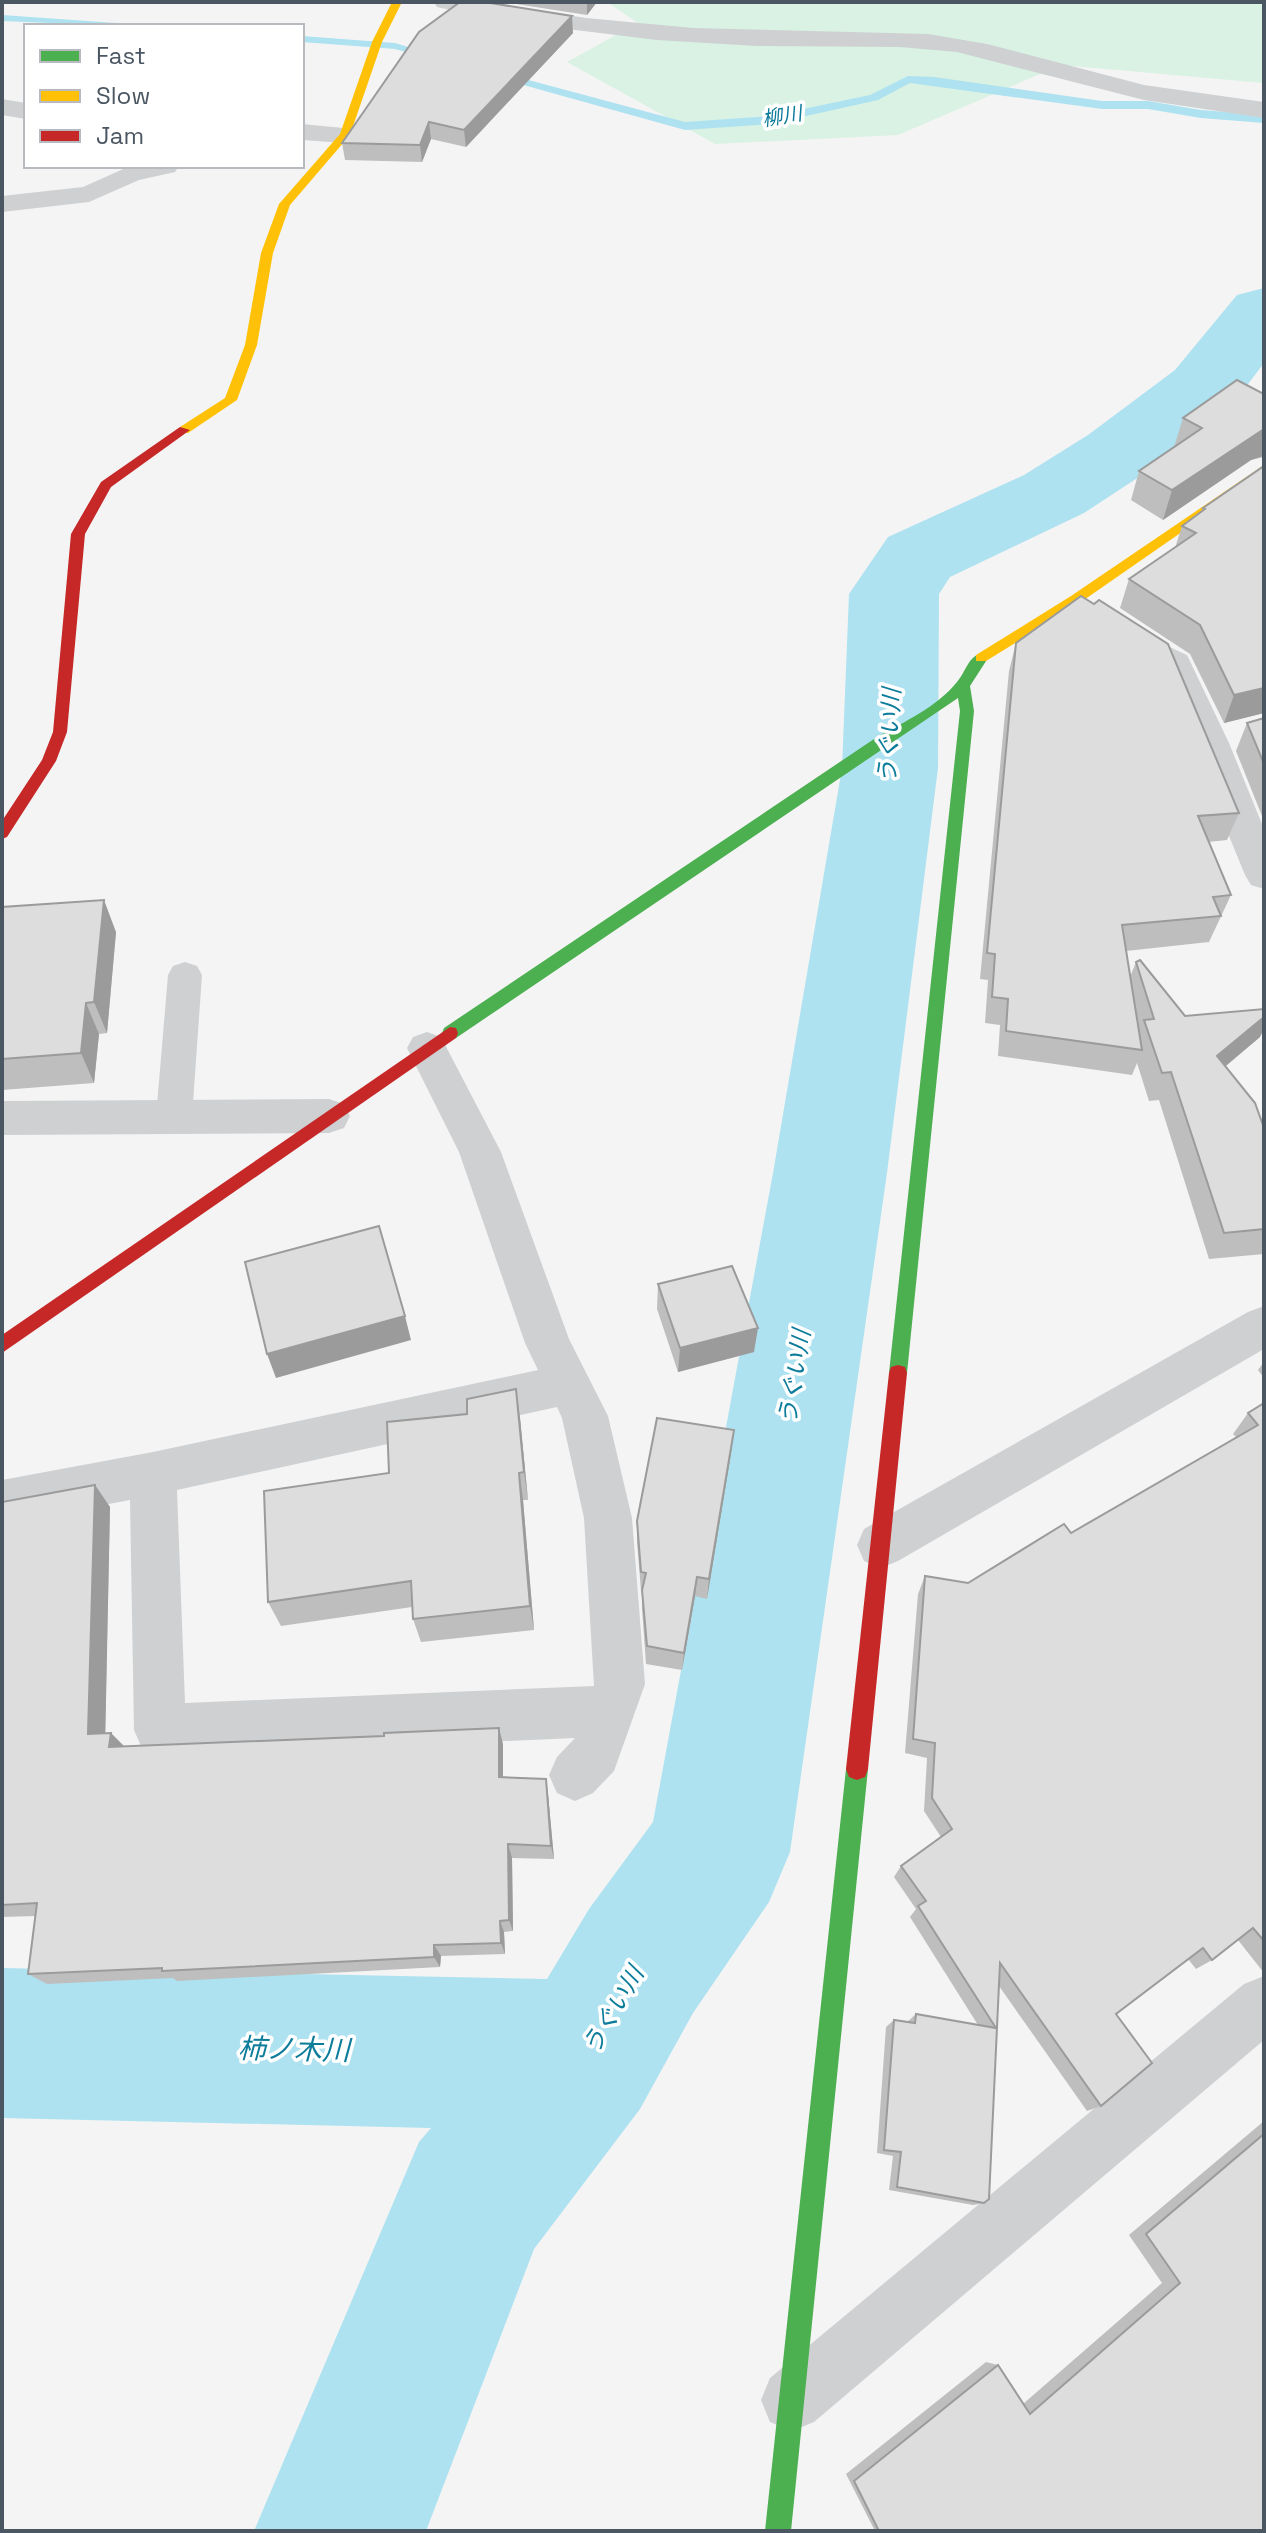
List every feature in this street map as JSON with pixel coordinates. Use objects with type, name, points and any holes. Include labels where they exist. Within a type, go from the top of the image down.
[{"type":"street","points":[[2,833],[49,761],[60,732],[78,534],[106,485],[138,460],[231,400],[251,345],[267,253],[285,204],[345,135],[377,42],[397,2]]},
{"type":"street","points":[[446,2],[645,31],[725,38],[800,41],[872,38],[957,45],[1217,107],[1264,110]]},
{"type":"street","points":[[2,107],[24,111]]},
{"type":"street","points":[[304,132],[345,135]]},
{"type":"street","points":[[2,204],[89,194],[130,174],[157,168]]},
{"type":"street","points":[[2,1345],[427,1048],[882,741],[923,717],[963,686],[975,662],[1088,607],[1264,469]]},
{"type":"street","points":[[1138,639],[1175,663],[1224,739],[1264,875]]},
{"type":"street","points":[[778,2531],[967,711],[963,686]]},
{"type":"street","points":[[427,1048],[480,1152],[548,1343],[585,1416],[608,1518],[620,1684],[596,1753],[575,1775]]},
{"type":"street","points":[[2,1118],[329,1116]]},
{"type":"street","points":[[881,1545],[1264,1326]]},
{"type":"street","points":[[2,1502],[153,1474],[568,1384]]},
{"type":"street","points":[[153,1474],[160,1730],[611,1711]]},
{"type":"street","points":[[792,2400],[1264,2004]]},
{"type":"lane","points":[[174,1117],[185,975]]},
{"type":"green space","points":[[607,2],[1264,2],[1264,83],[1061,65],[898,135],[715,144],[567,62],[638,23]]},
{"type":"building","points":[[460,2],[484,2],[572,16],[464,130],[429,122],[420,145],[342,143],[419,32]]},
{"type":"building","points":[[1237,380],[1264,394],[1264,429],[1172,490],[1139,471],[1202,428],[1183,418]]},
{"type":"building","points":[[1264,466],[1264,688],[1234,695],[1200,625],[1129,579],[1196,533],[1182,526]]},
{"type":"building","points":[[1081,596],[1094,604],[1099,600],[1168,644],[1239,813],[1198,816],[1231,895],[1213,897],[1221,916],[1122,925],[1142,1050],[1006,1031],[1008,999],[992,997],[995,954],[987,953],[1016,643]]},
{"type":"building","points":[[1264,718],[1264,764],[1247,723]]},
{"type":"building","points":[[104,900],[94,1002],[86,1003],[81,1053],[2,1059],[2,907]]},
{"type":"building","points":[[1140,960],[1185,1016],[1264,1009],[1264,1017],[1217,1056],[1255,1103],[1264,1128],[1264,1229],[1224,1233],[1171,1072],[1162,1073],[1144,1020],[1154,1019],[1136,962]]},
{"type":"building","points":[[379,1226],[405,1316],[267,1354],[245,1262]]},
{"type":"building","points":[[732,1266],[758,1328],[680,1348],[658,1284]]},
{"type":"building","points":[[516,1389],[524,1472],[519,1473],[530,1606],[413,1619],[411,1581],[268,1602],[264,1491],[389,1473],[387,1422],[467,1414],[467,1399]]},
{"type":"building","points":[[1264,1403],[1264,1941],[1253,1928],[1212,1960],[1203,1948],[1116,2014],[1152,2063],[1101,2106],[1000,1963],[989,2199],[984,2203],[897,2187],[901,2152],[884,2150],[894,2020],[915,2023],[916,2014],[996,2028],[918,1906],[926,1901],[901,1866],[952,1829],[932,1798],[935,1743],[913,1739],[925,1576],[968,1583],[1064,1524],[1071,1533],[1258,1425],[1248,1413]]},
{"type":"building","points":[[657,1418],[734,1430],[709,1579],[697,1577],[684,1653],[647,1646],[642,1590],[646,1573],[641,1572],[637,1521]]},
{"type":"building","points":[[95,1485],[88,1734],[111,1733],[109,1747],[499,1728],[499,1777],[546,1779],[551,1846],[508,1844],[509,1920],[500,1921],[501,1943],[434,1945],[434,1957],[162,1971],[162,1968],[28,1974],[37,1903],[2,1905],[2,1502]]},
{"type":"building","points":[[1264,2134],[1264,2531],[879,2531],[854,2481],[998,2365],[1030,2414],[1180,2283],[1146,2234]]},
{"type":"waterway","name":"柳川","points":[[2,18],[88,24]]},
{"type":"waterway","name":"柳川","points":[[304,39],[395,46],[432,56]]},
{"type":"waterway","name":"柳川","points":[[502,76],[685,126],[770,120],[874,98],[908,79],[934,80],[1102,105],[1148,105],[1201,114],[1264,119]]},
{"type":"waterway","name":"うぐい川","points":[[587,2056],[641,1961],[719,1852],[830,1173],[890,768],[894,594],[919,557],[1054,494],[1118,453],[1204,387],[1264,311]]},
{"type":"waterway","name":"柿ノ木川","points":[[2,2043],[587,2056]]},
{"type":"waterway","name":"うぐい川","points":[[340,2531],[475,2198],[587,2056]]},
{"type":"traffic: fast","points":[[450,1033],[882,741],[933,710],[963,684],[981,658]]},
{"type":"traffic: fast","points":[[898,1373],[967,711],[963,686]]},
{"type":"traffic: fast","points":[[778,2531],[857,1769]]},
{"type":"traffic: slow","points":[[184,430],[231,400],[251,345],[267,253],[285,204],[345,135],[377,42],[397,2]]},
{"type":"traffic: slow","points":[[981,658],[1076,599],[1264,469]]},
{"type":"traffic: jam","points":[[2,833],[49,761],[60,732],[78,534],[106,485],[184,430]]},
{"type":"traffic: jam","points":[[2,1345],[450,1033]]},
{"type":"traffic: jam","points":[[857,1769],[898,1373]]}]
